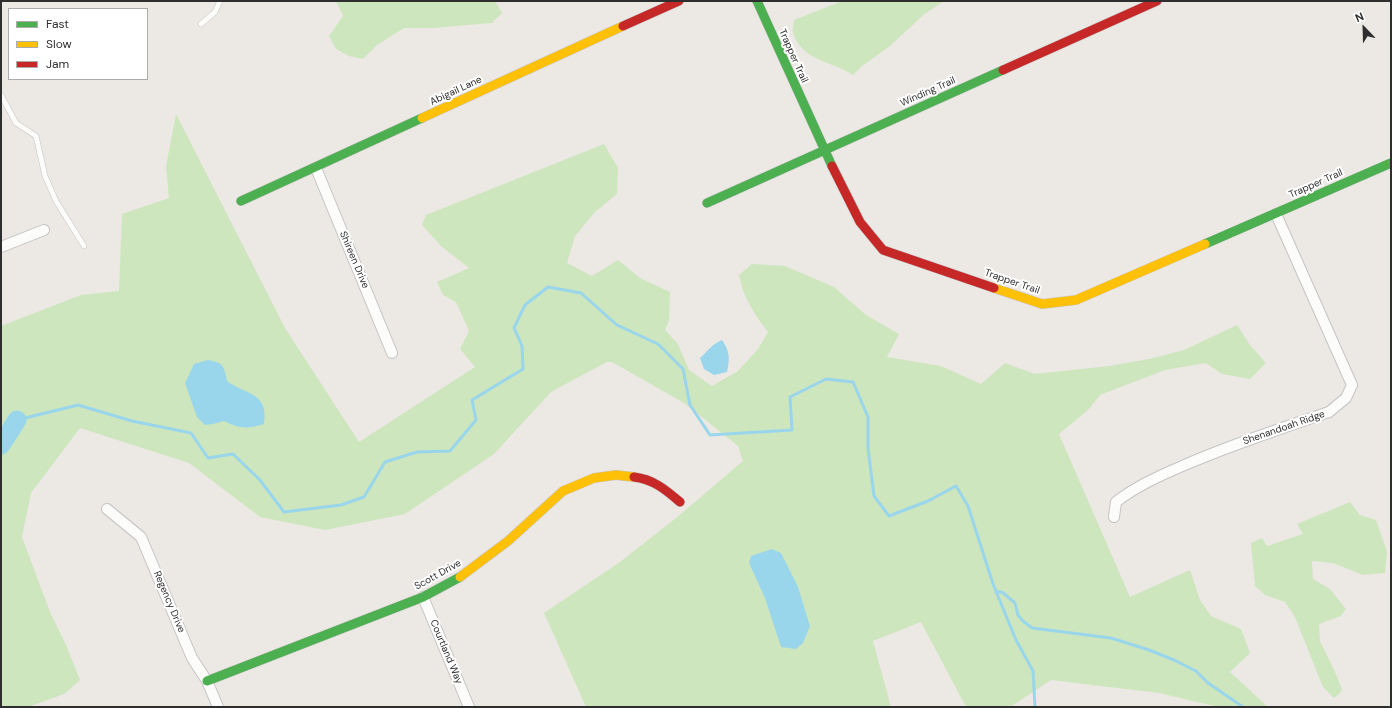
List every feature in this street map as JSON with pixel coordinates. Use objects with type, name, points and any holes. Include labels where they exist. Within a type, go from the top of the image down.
[{"type":"street","name":"Abigail Lane","points":[[241,201],[679,1]]},
{"type":"street","name":"Trapper Trail","points":[[757,1],[824,151],[860,222],[883,250],[1042,304],[1076,300],[1391,163]]},
{"type":"street","name":"Winding Trail","points":[[707,202],[1158,1]]},
{"type":"street","name":"Shireen Drive","points":[[316,168],[392,353]]},
{"type":"street","name":"Shenandoah Ridge","points":[[1114,517],[1116,502],[1126,493],[1149,481],[1205,456],[1329,412],[1346,398],[1352,385],[1276,214]]},
{"type":"street","points":[[1,247],[44,230]]},
{"type":"street","name":"Scott Drive","points":[[207,681],[423,597],[460,577],[508,541],[563,492],[594,478],[616,475],[643,478],[663,486],[680,502]]},
{"type":"street","name":"Regency Drive","points":[[106,508],[141,537],[192,658],[207,681],[218,707]]},
{"type":"street","name":"Courtland Way","points":[[423,597],[469,707]]},
{"type":"lane","points":[[201,24],[215,12],[220,1]]},
{"type":"lane","points":[[1,95],[16,123],[36,136],[45,176],[56,201],[84,246]]},
{"type":"green space","points":[[336,1],[495,1],[502,13],[492,23],[433,28],[404,28],[377,45],[363,59],[349,56],[336,49],[329,36],[343,16]]},
{"type":"green space","points":[[842,1],[944,1],[923,15],[890,46],[862,66],[853,75],[810,55],[797,42],[793,33],[794,20]]},
{"type":"green space","points":[[176,114],[285,328],[359,442],[475,367],[460,349],[469,331],[456,302],[443,295],[437,282],[469,268],[441,246],[422,225],[426,215],[604,144],[618,168],[617,194],[595,212],[575,236],[567,263],[592,276],[618,260],[640,278],[670,292],[669,320],[665,330],[678,344],[689,370],[712,386],[738,371],[758,349],[768,332],[750,305],[743,291],[739,275],[752,264],[785,266],[834,287],[866,315],[899,334],[887,357],[941,366],[981,384],[1005,363],[1035,374],[1109,366],[1149,359],[1184,350],[1237,325],[1250,345],[1266,363],[1250,379],[1222,374],[1206,363],[1165,370],[1100,395],[1089,409],[1059,434],[1130,597],[1190,570],[1200,600],[1211,616],[1241,629],[1250,653],[1230,672],[1268,707],[1215,707],[1159,693],[1051,680],[1010,707],[966,707],[921,622],[873,641],[891,707],[586,707],[544,613],[620,562],[676,518],[743,461],[738,446],[684,403],[612,362],[607,362],[551,392],[494,454],[405,514],[325,530],[260,517],[189,463],[80,428],[31,493],[22,537],[50,612],[66,645],[80,680],[64,694],[28,707],[1,707],[1,326],[81,295],[119,291],[122,214],[169,198],[166,166]]},
{"type":"green space","points":[[1350,502],[1360,515],[1376,520],[1387,552],[1385,573],[1363,575],[1333,563],[1312,561],[1313,579],[1330,589],[1346,609],[1341,616],[1319,624],[1320,641],[1342,690],[1334,698],[1323,687],[1295,617],[1285,602],[1265,595],[1255,586],[1251,543],[1262,538],[1267,546],[1303,534],[1297,524]]},
{"type":"water","points":[[722,340],[729,355],[727,372],[714,375],[704,369],[700,358]]},
{"type":"water","points":[[208,360],[217,362],[222,366],[227,381],[260,400],[265,414],[264,424],[253,427],[244,427],[235,426],[224,421],[205,425],[197,417],[185,383],[194,364]]},
{"type":"water","points":[[772,549],[781,553],[798,587],[810,626],[803,643],[796,649],[781,647],[765,598],[749,563],[751,556]]},
{"type":"waterway","points":[[17,420],[78,405],[132,421],[191,433],[208,458],[233,454],[260,480],[284,512],[341,505],[364,497],[385,462],[417,452],[450,451],[476,420],[472,400],[523,369],[522,346],[514,328],[525,305],[548,287],[581,293],[617,325],[658,344],[683,369],[690,405],[710,435],[792,430],[790,397],[826,379],[853,382],[868,417],[868,448],[874,496],[889,516],[928,501],[956,486],[968,506],[993,584],[1016,640],[1033,671],[1035,707]]},
{"type":"waterway","points":[[1,445],[17,420]]},
{"type":"waterway","points":[[996,592],[1002,592],[1015,603],[1018,615],[1032,628],[1111,638],[1149,650],[1196,671],[1208,683],[1243,707]]},
{"type":"traffic: fast","points":[[757,1],[832,166]]},
{"type":"traffic: fast","points":[[707,203],[1003,70]]},
{"type":"traffic: fast","points":[[241,201],[422,118]]},
{"type":"traffic: fast","points":[[1205,244],[1391,163]]},
{"type":"traffic: fast","points":[[207,681],[423,597],[460,577]]},
{"type":"traffic: slow","points":[[422,118],[623,26]]},
{"type":"traffic: slow","points":[[994,288],[1042,304],[1076,300],[1205,244]]},
{"type":"traffic: slow","points":[[460,577],[508,541],[563,491],[594,478],[616,475],[634,477]]},
{"type":"traffic: jam","points":[[623,26],[679,1]]},
{"type":"traffic: jam","points":[[1003,70],[1157,1]]},
{"type":"traffic: jam","points":[[832,166],[860,222],[883,250],[994,288]]},
{"type":"traffic: jam","points":[[634,477],[653,483],[664,489],[680,502]]}]
